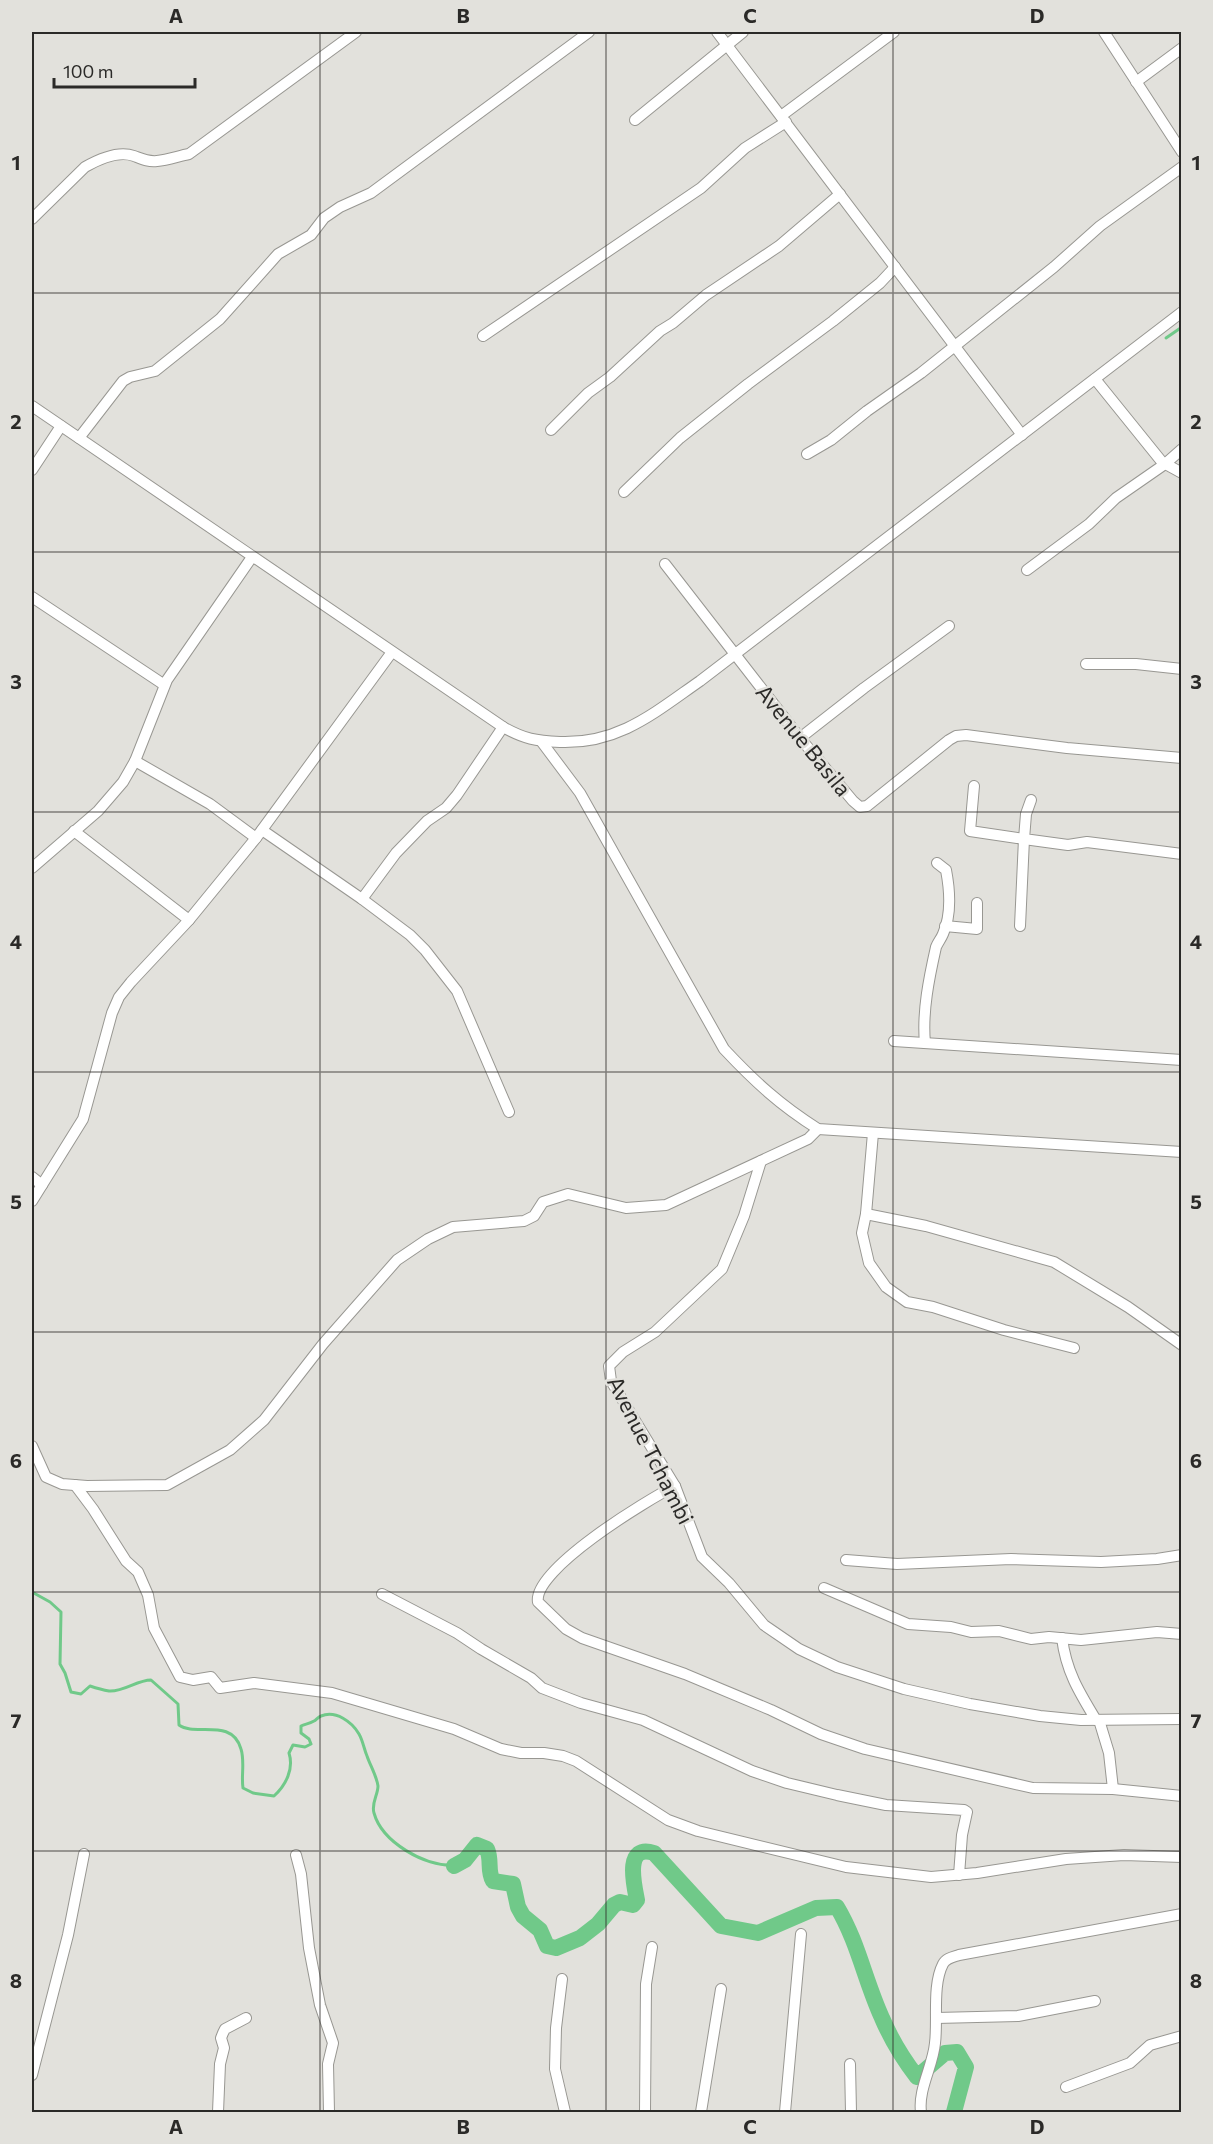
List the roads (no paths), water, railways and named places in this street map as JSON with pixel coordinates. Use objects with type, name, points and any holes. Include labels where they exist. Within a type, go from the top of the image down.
[{"type":"street","points":[[32,219],[52,197],[85,167],[95,161],[115,155],[133,155],[141,160],[156,161],[189,154],[356,32]]},
{"type":"street","points":[[79,438],[123,381],[154,371],[218,321],[278,254],[311,235],[324,218],[340,207],[371,193],[589,32]]},
{"type":"street","points":[[717,32],[1022,435]]},
{"type":"street","points":[[634,120],[743,32]]},
{"type":"street","points":[[483,336],[701,188],[741,152],[894,32]]},
{"type":"street","points":[[1104,32],[1182,152]]},
{"type":"street","points":[[1136,82],[1182,48]]},
{"type":"street","points":[[807,454],[831,440],[955,346],[1054,267],[1100,226],[1182,167]]},
{"type":"street","points":[[552,430],[588,393],[617,371],[660,331],[706,295],[779,246],[840,194]]},
{"type":"street","points":[[624,492],[680,438],[833,321],[895,267]]},
{"type":"street","points":[[32,406],[503,727],[523,738],[540,741],[581,742],[599,739],[628,729],[665,706],[735,655],[1182,312]]},
{"type":"street","points":[[1095,379],[1165,464],[1182,473]]},
{"type":"street","points":[[32,470],[61,426]]},
{"type":"street","points":[[1027,570],[1089,524],[1116,498],[1165,464],[1182,449]]},
{"type":"street","points":[[32,868],[104,804],[123,782],[135,761],[167,680],[252,557]]},
{"type":"street","name":"Avenue Basila","points":[[665,564],[800,738],[860,807],[867,806],[949,740],[966,735],[1067,748],[1182,758]]},
{"type":"street","points":[[32,597],[163,684]]},
{"type":"street","points":[[800,738],[949,626]]},
{"type":"street","points":[[32,1201],[83,1119],[112,1013],[119,997],[130,982],[189,920],[259,834],[392,652]]},
{"type":"street","points":[[1086,664],[1136,664],[1182,669]]},
{"type":"street","points":[[363,899],[396,853],[427,821],[446,808],[457,795],[503,727]]},
{"type":"street","points":[[540,741],[580,793],[724,1049],[754,1081],[791,1112],[818,1129],[1182,1152]]},
{"type":"street","points":[[135,761],[210,804],[363,899],[410,935],[425,950],[457,991],[509,1112]]},
{"type":"street","points":[[974,786],[969,831],[1068,845],[1087,842],[1182,854]]},
{"type":"street","points":[[1020,926],[1026,814],[1031,800]]},
{"type":"street","points":[[74,831],[189,920]]},
{"type":"street","points":[[925,1043],[923,1025],[926,1002],[937,944],[945,926],[950,898],[946,870],[937,863]]},
{"type":"street","points":[[945,926],[977,929],[977,903]]},
{"type":"street","points":[[894,1041],[1182,1060]]},
{"type":"street","points":[[32,1446],[46,1477],[62,1484],[167,1485],[230,1450],[267,1418],[323,1344],[380,1282],[393,1264],[449,1228],[469,1224],[524,1221],[534,1216],[543,1202],[567,1194],[626,1208],[662,1206],[808,1139],[818,1129]]},
{"type":"street","points":[[873,1133],[866,1214],[862,1233],[869,1263],[886,1287],[907,1302],[933,1307],[1004,1330],[1074,1348]]},
{"type":"street","name":"Avenue Tchambi","points":[[761,1161],[744,1216],[722,1269],[655,1332],[623,1352],[609,1366],[611,1381],[675,1486],[702,1557],[729,1583],[764,1625],[800,1649],[837,1667],[904,1689],[970,1704],[1040,1716],[1097,1720],[1182,1719]]},
{"type":"street","points":[[32,1177],[42,1185]]},
{"type":"street","points":[[866,1214],[926,1226],[1054,1262],[1128,1307],[1182,1345]]},
{"type":"street","points":[[75,1485],[126,1561],[138,1572],[148,1595],[154,1628],[180,1677],[193,1680],[211,1677],[220,1688],[254,1683],[337,1694],[454,1730],[501,1749],[563,1756],[576,1761],[668,1820],[698,1831],[846,1867],[931,1877],[959,1875],[1066,1858],[1124,1855],[1182,1857]]},
{"type":"street","points":[[675,1486],[646,1501],[574,1553],[547,1578],[537,1596],[538,1602],[566,1629],[582,1638],[685,1674],[821,1734],[865,1749],[1033,1788],[1113,1789],[1182,1796]]},
{"type":"street","points":[[846,1560],[897,1564],[1011,1559],[1101,1562],[1157,1559],[1182,1555]]},
{"type":"street","points":[[824,1588],[908,1624],[951,1627],[971,1632],[999,1631],[1031,1638],[1081,1640],[1157,1632],[1182,1634]]},
{"type":"street","points":[[382,1594],[457,1633],[531,1678],[542,1688],[581,1703],[643,1720],[752,1771],[797,1785],[886,1805],[964,1810],[967,1812],[962,1834],[959,1875]]},
{"type":"street","points":[[1062,1638],[1065,1660],[1074,1682],[1097,1720],[1109,1753],[1113,1789]]},
{"type":"street","points":[[32,2075],[35,2048],[68,1935],[84,1854]]},
{"type":"street","points":[[297,1855],[309,1948],[320,2005],[333,2043],[328,2064],[329,2112]]},
{"type":"street","points":[[921,2112],[921,2101],[936,2042],[938,1983],[942,1965],[946,1960],[959,1955],[1182,1914]]},
{"type":"street","points":[[785,2112],[801,1934]]},
{"type":"street","points":[[645,2112],[646,1984],[652,1947]]},
{"type":"street","points":[[562,1979],[556,2028],[555,2069],[565,2112]]},
{"type":"street","points":[[701,2112],[722,1989]]},
{"type":"street","points":[[936,2018],[1018,2016],[1095,2001]]},
{"type":"street","points":[[218,2112],[220,2064],[224,2048],[222,2033],[225,2029],[246,2018]]},
{"type":"street","points":[[1066,2087],[1130,2063],[1150,2045],[1182,2036]]},
{"type":"street","points":[[850,2064],[851,2112]]},
{"type":"waterway","points":[[1166,338],[1182,327]]},
{"type":"waterway","points":[[32,1592],[50,1602],[61,1612],[60,1664],[71,1692],[81,1694],[90,1686],[115,1691],[151,1680],[178,1704],[179,1725],[186,1728],[222,1731],[230,1733],[236,1739],[242,1754],[243,1788],[253,1793],[274,1796],[282,1787],[290,1771],[289,1753],[293,1745],[305,1747],[311,1744],[309,1739],[301,1733],[301,1726],[320,1716],[332,1715],[343,1718],[352,1725],[362,1739],[378,1786],[374,1813],[386,1834],[406,1851],[418,1857],[443,1865],[454,1865]]},
{"type":"waterway","points":[[454,1866],[465,1860],[477,1845],[487,1849],[493,1881],[513,1884],[518,1907],[523,1916],[540,1930],[547,1946],[556,1948],[580,1938],[598,1924],[614,1905],[620,1902],[633,1905],[637,1900],[633,1867],[638,1854],[645,1852],[654,1853],[721,1926],[758,1933],[816,1908],[837,1907],[886,2026],[917,2077],[945,2053],[957,2052],[966,2067],[954,2112]]}]
